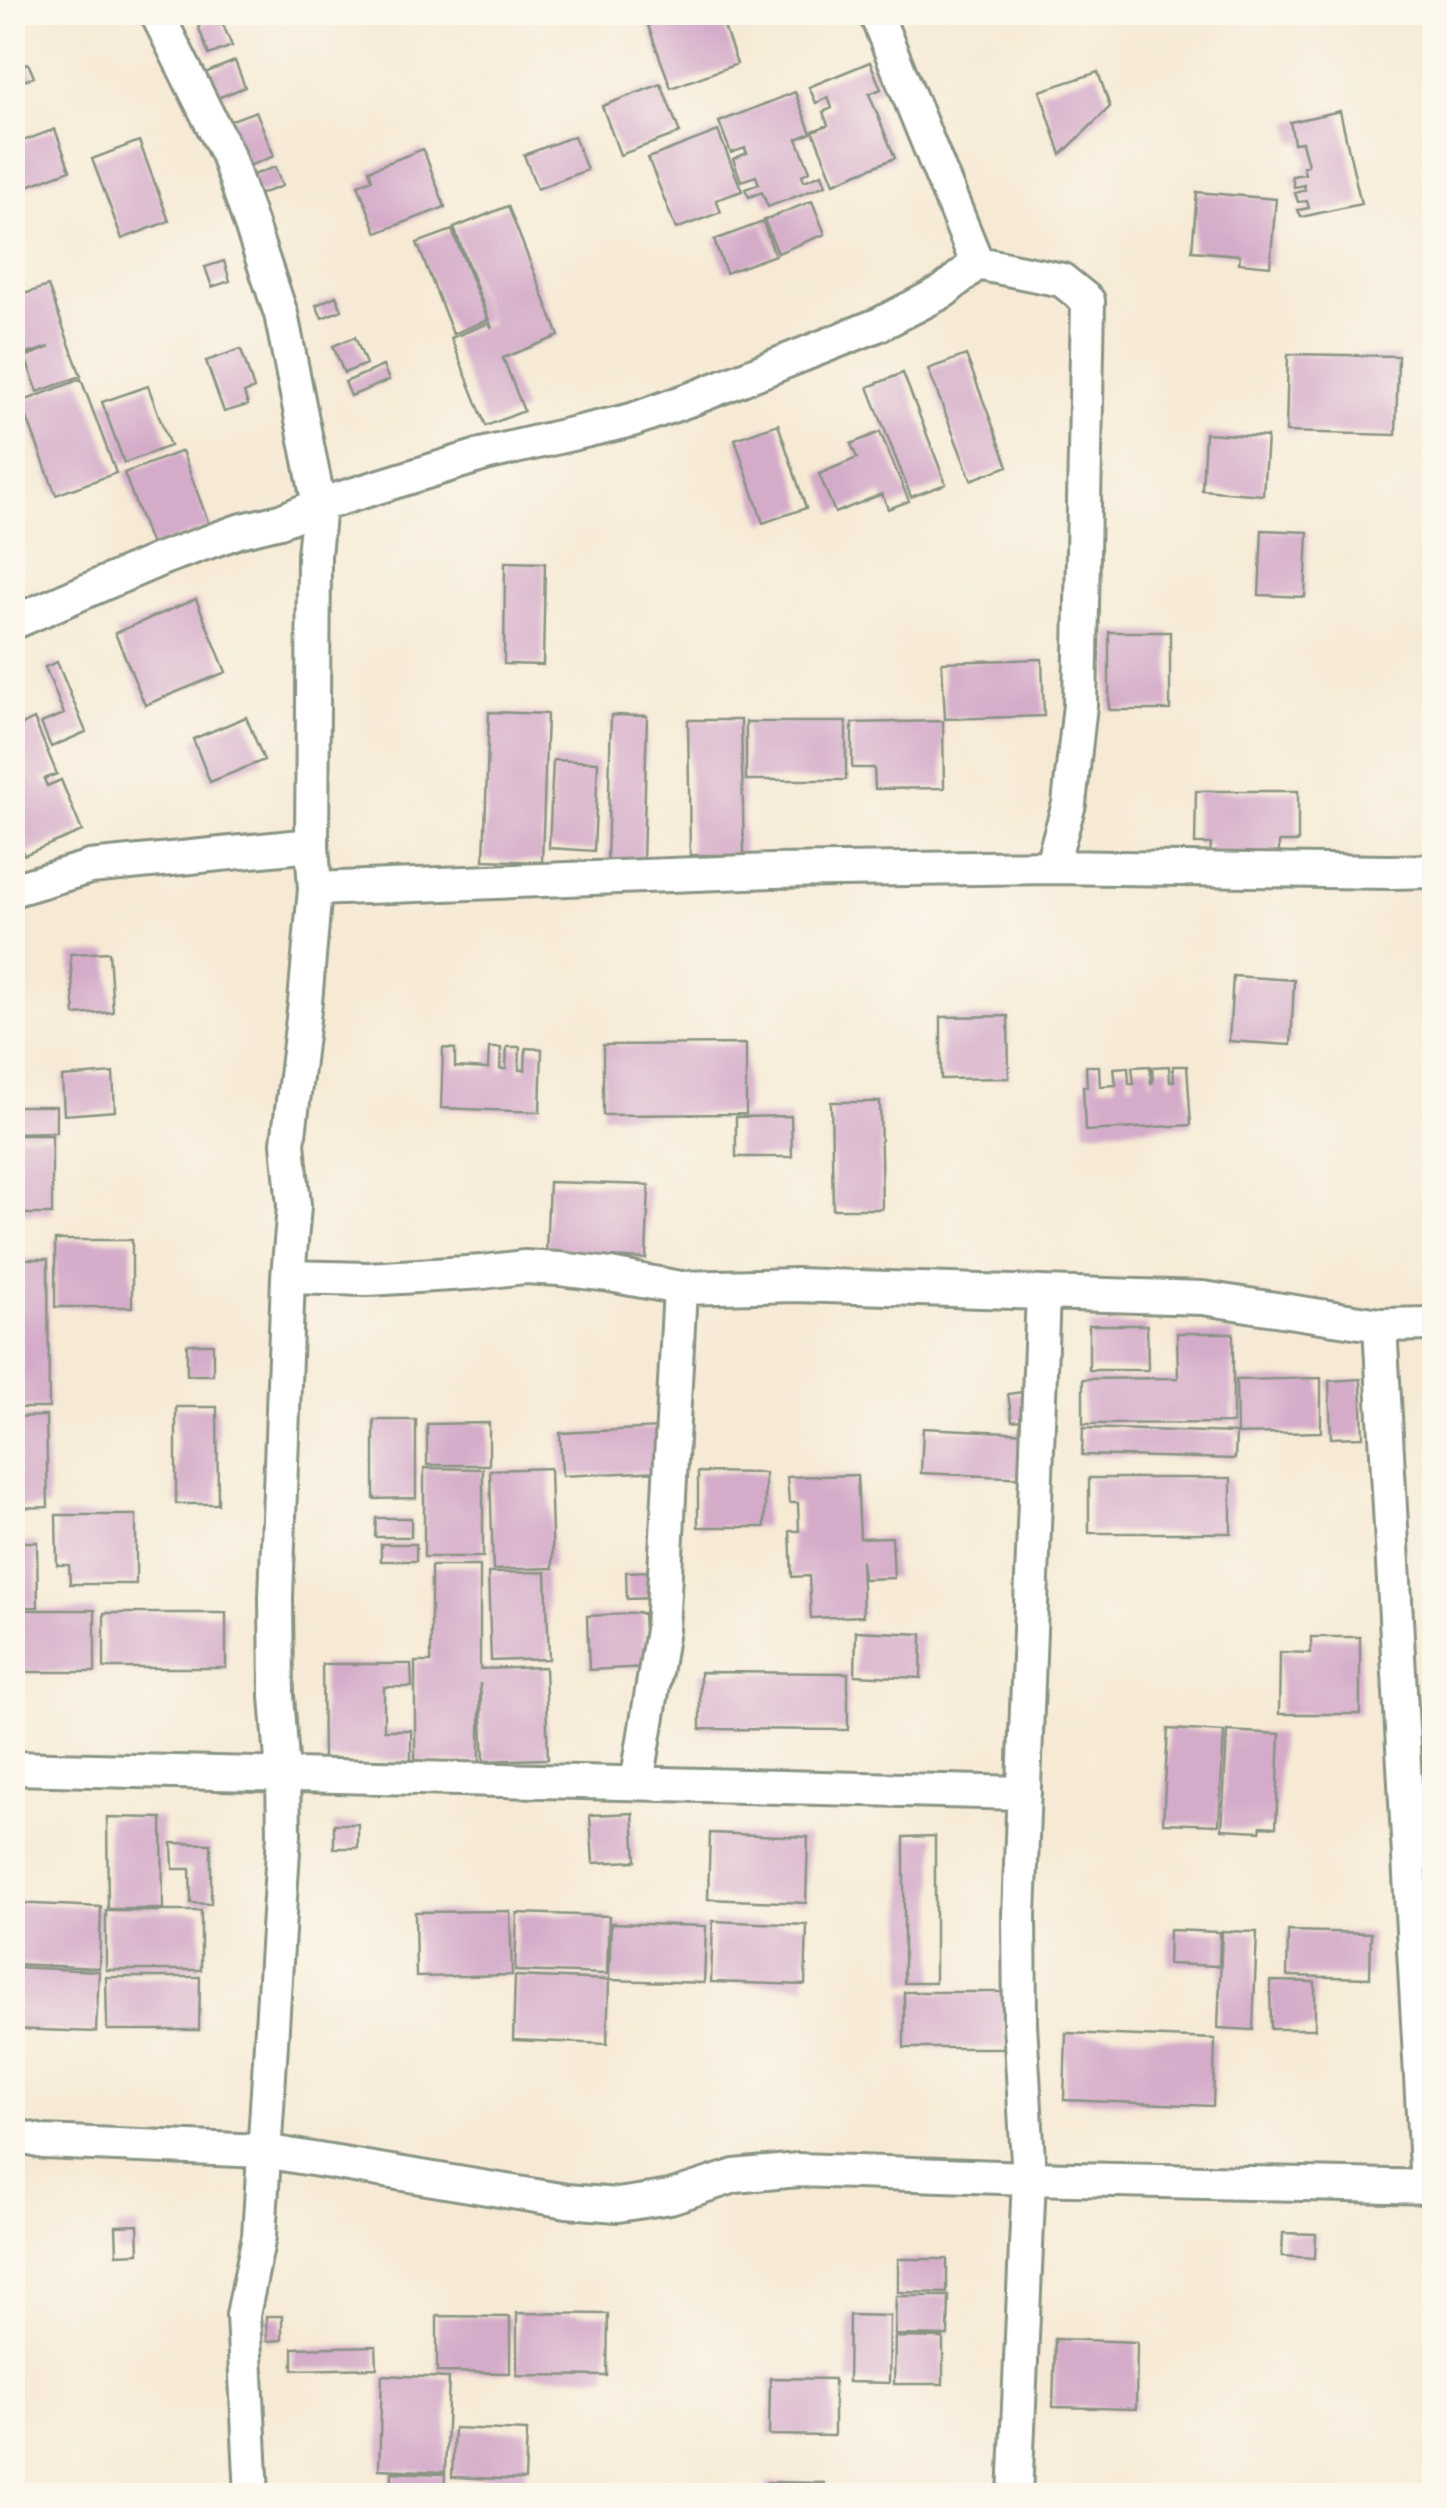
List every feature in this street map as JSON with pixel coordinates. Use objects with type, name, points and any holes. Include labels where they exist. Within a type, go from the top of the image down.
[{"type":"street","points":[[156,12],[227,154],[281,314],[318,504],[314,555],[315,888],[288,1142],[294,1206],[276,1597],[284,1834],[259,2236],[243,2315],[252,2496]]},
{"type":"street","points":[[875,12],[976,262]]},
{"type":"street","points":[[12,622],[162,558],[280,521],[318,504],[485,454],[632,420],[679,404],[880,324],[944,291],[976,262]]},
{"type":"street","points":[[976,262],[1062,280],[1088,301],[1080,706],[1069,804],[1051,867]]},
{"type":"street","points":[[12,890],[90,866],[312,845]]},
{"type":"street","points":[[315,888],[772,871],[1051,867],[1434,870]]},
{"type":"street","points":[[288,1276],[368,1279],[524,1267],[559,1268],[680,1288],[795,1285],[1203,1298],[1380,1325],[1434,1324]]},
{"type":"street","points":[[637,1783],[662,1630],[680,1288]]},
{"type":"street","points":[[1015,2496],[1029,2178],[1020,2024],[1019,1916],[1043,1293]]},
{"type":"street","points":[[12,2136],[43,2142],[264,2151],[567,2201],[618,2205],[670,2197],[735,2176],[798,2170],[1431,2187],[1380,1325]]},
{"type":"street","points":[[12,1768],[1024,1793]]},
{"type":"building","points":[[643,12],[719,12],[737,64],[671,88]]},
{"type":"building","points":[[732,12],[777,12],[777,13],[737,26]]},
{"type":"building","points":[[220,17],[232,46],[209,55],[198,26]]},
{"type":"building","points":[[235,61],[245,87],[215,99],[205,73]]},
{"type":"building","points":[[870,62],[881,89],[869,94],[895,158],[834,183],[813,131],[828,125],[823,112],[832,108],[828,97],[816,103],[809,87]]},
{"type":"building","points":[[28,63],[34,77],[12,85],[12,69]]},
{"type":"building","points":[[1098,72],[1110,107],[1061,155],[1040,91]]},
{"type":"building","points":[[661,84],[680,133],[620,155],[602,106]]},
{"type":"building","points":[[795,92],[811,133],[797,139],[810,171],[802,175],[804,181],[822,174],[826,185],[768,207],[762,192],[749,197],[745,189],[759,184],[756,176],[741,181],[733,159],[747,153],[745,148],[731,153],[719,122]]},
{"type":"building","points":[[256,111],[274,156],[241,169],[224,123]]},
{"type":"building","points":[[1340,111],[1361,204],[1301,217],[1298,210],[1309,208],[1307,201],[1298,202],[1295,193],[1305,190],[1304,185],[1294,187],[1292,176],[1305,174],[1303,166],[1308,165],[1302,142],[1294,143],[1290,122]]},
{"type":"building","points":[[55,129],[70,170],[12,192],[12,145]]},
{"type":"building","points":[[718,131],[742,191],[716,200],[721,212],[676,229],[648,158]]},
{"type":"building","points":[[574,136],[587,170],[537,189],[524,155]]},
{"type":"building","points":[[139,141],[169,221],[122,239],[92,159]]},
{"type":"building","points":[[423,149],[445,207],[377,233],[358,185],[372,179],[369,170]]},
{"type":"building","points":[[275,167],[282,186],[258,195],[250,176]]},
{"type":"building","points":[[1197,192],[1276,199],[1270,266],[1239,263],[1240,255],[1192,251]]},
{"type":"building","points":[[812,201],[825,234],[778,253],[764,220]]},
{"type":"building","points":[[508,206],[559,336],[503,358],[524,411],[486,426],[451,338],[489,323],[492,328],[454,228]]},
{"type":"building","points":[[763,222],[775,255],[726,273],[714,240]]},
{"type":"building","points":[[452,230],[488,320],[453,334],[417,243]]},
{"type":"building","points":[[224,261],[230,281],[212,287],[205,267]]},
{"type":"building","points":[[48,286],[81,376],[38,392],[25,357],[50,347],[20,356],[12,333],[12,298]]},
{"type":"building","points":[[336,296],[342,310],[322,318],[316,305]]},
{"type":"building","points":[[355,337],[366,364],[344,373],[333,346]]},
{"type":"building","points":[[241,349],[254,389],[244,393],[248,405],[224,412],[206,361]]},
{"type":"building","points":[[1288,354],[1398,356],[1396,435],[1286,432]]},
{"type":"building","points":[[966,355],[1008,466],[971,480],[928,369]]},
{"type":"building","points":[[383,366],[389,380],[351,396],[345,382]]},
{"type":"building","points":[[903,373],[946,484],[911,497],[868,387]]},
{"type":"building","points":[[81,379],[116,473],[56,495],[21,402]]},
{"type":"building","points":[[148,386],[170,446],[124,463],[102,402]]},
{"type":"building","points":[[778,424],[806,508],[763,523],[735,439]]},
{"type":"building","points":[[880,432],[909,501],[888,509],[882,494],[835,513],[819,474],[857,458],[851,444]]},
{"type":"building","points":[[1205,433],[1267,437],[1263,495],[1202,490]]},
{"type":"building","points":[[182,451],[210,527],[152,548],[124,473]]},
{"type":"building","points":[[1262,530],[1308,532],[1305,597],[1259,595]]},
{"type":"building","points":[[505,562],[545,563],[543,665],[504,664]]},
{"type":"building","points":[[196,599],[226,672],[145,705],[115,633]]},
{"type":"building","points":[[1109,632],[1170,632],[1170,710],[1109,710]]},
{"type":"building","points":[[1042,659],[1044,716],[945,719],[942,662]]},
{"type":"building","points":[[57,662],[86,732],[51,747],[41,723],[64,714],[45,667]]},
{"type":"building","points":[[12,703],[22,725],[34,719],[57,774],[44,779],[47,786],[61,780],[82,831],[24,855],[12,828]]},
{"type":"building","points":[[489,712],[547,714],[542,862],[484,860]]},
{"type":"building","points":[[611,715],[647,716],[643,862],[607,862]]},
{"type":"building","points":[[246,717],[264,760],[210,782],[193,739]]},
{"type":"building","points":[[688,720],[741,720],[744,855],[690,855]]},
{"type":"building","points":[[943,721],[944,788],[875,789],[874,768],[852,768],[852,723]]},
{"type":"building","points":[[746,722],[846,722],[846,780],[746,780]]},
{"type":"building","points":[[553,760],[598,762],[594,851],[549,848]]},
{"type":"building","points":[[1196,791],[1298,791],[1298,842],[1279,842],[1279,857],[1210,856],[1211,844],[1195,844]]},
{"type":"building","points":[[109,952],[113,1012],[75,1015],[70,954]]},
{"type":"building","points":[[1233,976],[1294,980],[1291,1045],[1229,1041]]},
{"type":"building","points":[[1008,1016],[1009,1078],[941,1079],[941,1017]]},
{"type":"building","points":[[746,1044],[746,1114],[603,1115],[603,1045]]},
{"type":"building","points":[[507,1047],[520,1047],[519,1070],[525,1070],[526,1048],[542,1049],[540,1112],[441,1108],[443,1048],[455,1049],[455,1067],[488,1069],[489,1048],[501,1048],[500,1069],[506,1069]]},
{"type":"building","points":[[1086,1066],[1099,1066],[1100,1086],[1116,1085],[1114,1068],[1128,1067],[1129,1084],[1134,1084],[1132,1067],[1150,1066],[1151,1083],[1152,1067],[1169,1066],[1170,1082],[1174,1081],[1173,1066],[1187,1066],[1191,1125],[1085,1131]]},
{"type":"building","points":[[113,1073],[115,1111],[64,1115],[62,1077]]},
{"type":"building","points":[[831,1102],[880,1102],[882,1209],[833,1209]]},
{"type":"building","points":[[12,1106],[56,1106],[56,1132],[12,1133]]},
{"type":"building","points":[[791,1116],[792,1157],[736,1157],[736,1117]]},
{"type":"building","points":[[12,1135],[52,1135],[52,1214],[12,1214]]},
{"type":"building","points":[[549,1182],[649,1185],[646,1259],[546,1254]]},
{"type":"building","points":[[55,1240],[132,1240],[132,1307],[55,1307]]},
{"type":"building","points":[[12,1259],[48,1259],[49,1408],[12,1408]]},
{"type":"building","points":[[1089,1325],[1147,1325],[1148,1370],[1089,1370]]},
{"type":"building","points":[[1177,1333],[1233,1333],[1233,1423],[1083,1424],[1083,1379],[1178,1378]]},
{"type":"building","points":[[187,1344],[213,1344],[213,1375],[187,1375]]},
{"type":"building","points":[[1321,1378],[1321,1432],[1237,1434],[1236,1380]]},
{"type":"building","points":[[1361,1379],[1363,1437],[1331,1438],[1329,1381]]},
{"type":"building","points":[[1030,1391],[1033,1419],[1012,1421],[1008,1394]]},
{"type":"building","points":[[176,1407],[217,1407],[218,1504],[176,1504]]},
{"type":"building","points":[[46,1416],[48,1507],[12,1508],[12,1417]]},
{"type":"building","points":[[374,1420],[416,1420],[416,1498],[374,1499]]},
{"type":"building","points":[[489,1423],[489,1465],[427,1465],[427,1424]]},
{"type":"building","points":[[659,1428],[661,1471],[562,1476],[560,1433]]},
{"type":"building","points":[[923,1428],[1031,1433],[1030,1478],[921,1473]]},
{"type":"building","points":[[1083,1428],[1236,1433],[1235,1459],[1082,1455]]},
{"type":"building","points":[[424,1468],[483,1469],[483,1557],[424,1557]]},
{"type":"building","points":[[550,1468],[553,1568],[493,1570],[490,1470]]},
{"type":"building","points":[[698,1472],[765,1473],[765,1527],[698,1527]]},
{"type":"building","points":[[857,1475],[860,1538],[892,1537],[894,1578],[863,1579],[861,1560],[863,1616],[811,1618],[809,1576],[792,1577],[790,1531],[799,1531],[798,1503],[789,1503],[787,1477]]},
{"type":"building","points":[[1089,1478],[1231,1478],[1231,1533],[1089,1533]]},
{"type":"building","points":[[56,1515],[136,1515],[136,1584],[70,1584],[69,1565],[57,1565]]},
{"type":"building","points":[[376,1518],[411,1518],[411,1537],[375,1537]]},
{"type":"building","points":[[22,1542],[37,1542],[38,1607],[12,1607],[12,1559],[22,1559]]},
{"type":"building","points":[[381,1544],[416,1544],[416,1561],[381,1561]]},
{"type":"building","points":[[431,1566],[480,1566],[480,1669],[545,1667],[548,1759],[484,1761],[480,1683],[480,1763],[415,1763],[415,1662],[431,1662]]},
{"type":"building","points":[[652,1571],[654,1598],[627,1599],[626,1572]]},
{"type":"building","points":[[546,1572],[549,1659],[491,1661],[488,1573]]},
{"type":"building","points":[[12,1610],[95,1610],[95,1672],[12,1672]]},
{"type":"building","points":[[104,1613],[226,1613],[226,1668],[104,1668]]},
{"type":"building","points":[[643,1613],[646,1667],[589,1670],[587,1616]]},
{"type":"building","points":[[856,1631],[922,1634],[921,1678],[855,1675]]},
{"type":"building","points":[[1311,1637],[1360,1637],[1360,1714],[1279,1714],[1280,1652],[1311,1653]]},
{"type":"building","points":[[322,1664],[411,1664],[412,1687],[384,1687],[384,1730],[411,1730],[411,1760],[323,1760]]},
{"type":"building","points":[[700,1672],[848,1673],[848,1730],[700,1729]]},
{"type":"building","points":[[1168,1729],[1224,1732],[1219,1825],[1163,1823]]},
{"type":"building","points":[[1227,1731],[1280,1734],[1276,1827],[1261,1826],[1260,1831],[1222,1829]]},
{"type":"building","points":[[633,1813],[636,1861],[593,1863],[590,1815]]},
{"type":"building","points":[[107,1817],[162,1818],[163,1909],[108,1909]]},
{"type":"building","points":[[334,1824],[358,1824],[358,1848],[334,1848]]},
{"type":"building","points":[[710,1833],[808,1837],[806,1903],[708,1899]]},
{"type":"building","points":[[935,1836],[935,1983],[904,1983],[904,1837]]},
{"type":"building","points":[[172,1843],[211,1844],[211,1904],[191,1903],[190,1869],[173,1869]]},
{"type":"building","points":[[12,1903],[101,1907],[99,1968],[12,1964]]},
{"type":"building","points":[[106,1911],[201,1911],[201,1970],[106,1970]]},
{"type":"building","points":[[510,1911],[512,1975],[416,1977],[415,1912]]},
{"type":"building","points":[[517,1913],[609,1916],[607,1974],[515,1971]]},
{"type":"building","points":[[713,1921],[807,1925],[805,1985],[711,1982]]},
{"type":"building","points":[[611,1923],[706,1926],[704,1983],[609,1980]]},
{"type":"building","points":[[1169,1930],[1220,1932],[1219,1966],[1168,1964]]},
{"type":"building","points":[[1222,1931],[1257,1932],[1253,2030],[1218,2028]]},
{"type":"building","points":[[1288,1931],[1371,1933],[1370,1978],[1287,1976]]},
{"type":"building","points":[[12,1967],[99,1971],[96,2032],[12,2029]]},
{"type":"building","points":[[515,1976],[609,1980],[607,2044],[513,2040]]},
{"type":"building","points":[[106,1977],[200,1977],[199,2030],[107,2030]]},
{"type":"building","points":[[1270,1981],[1315,1982],[1315,2029],[1271,2029]]},
{"type":"building","points":[[904,1992],[1006,1992],[1006,2048],[904,2048]]},
{"type":"building","points":[[1066,2033],[1215,2039],[1213,2106],[1064,2100]]},
{"type":"building","points":[[138,2225],[139,2253],[117,2254],[116,2226]]},
{"type":"building","points":[[1283,2233],[1316,2234],[1315,2258],[1282,2256]]},
{"type":"building","points":[[898,2259],[947,2259],[947,2293],[898,2292]]},
{"type":"building","points":[[896,2296],[949,2296],[948,2336],[895,2335]]},
{"type":"building","points":[[517,2313],[608,2314],[607,2376],[517,2375]]},
{"type":"building","points":[[849,2315],[890,2316],[889,2383],[848,2382]]},
{"type":"building","points":[[266,2316],[282,2316],[282,2340],[267,2341]]},
{"type":"building","points":[[437,2316],[510,2317],[510,2373],[437,2372]]},
{"type":"building","points":[[895,2337],[943,2338],[943,2384],[894,2384]]},
{"type":"building","points":[[1055,2339],[1137,2342],[1136,2409],[1053,2407]]},
{"type":"building","points":[[376,2346],[377,2368],[293,2370],[293,2348]]},
{"type":"building","points":[[382,2375],[449,2378],[445,2472],[379,2469]]},
{"type":"building","points":[[770,2378],[834,2379],[834,2436],[769,2435]]},
{"type":"building","points":[[454,2428],[527,2431],[525,2480],[452,2477]]},
{"type":"building","points":[[392,2472],[445,2474],[444,2496],[391,2496]]},
{"type":"building","points":[[767,2482],[824,2483],[824,2496],[767,2496]]}]
